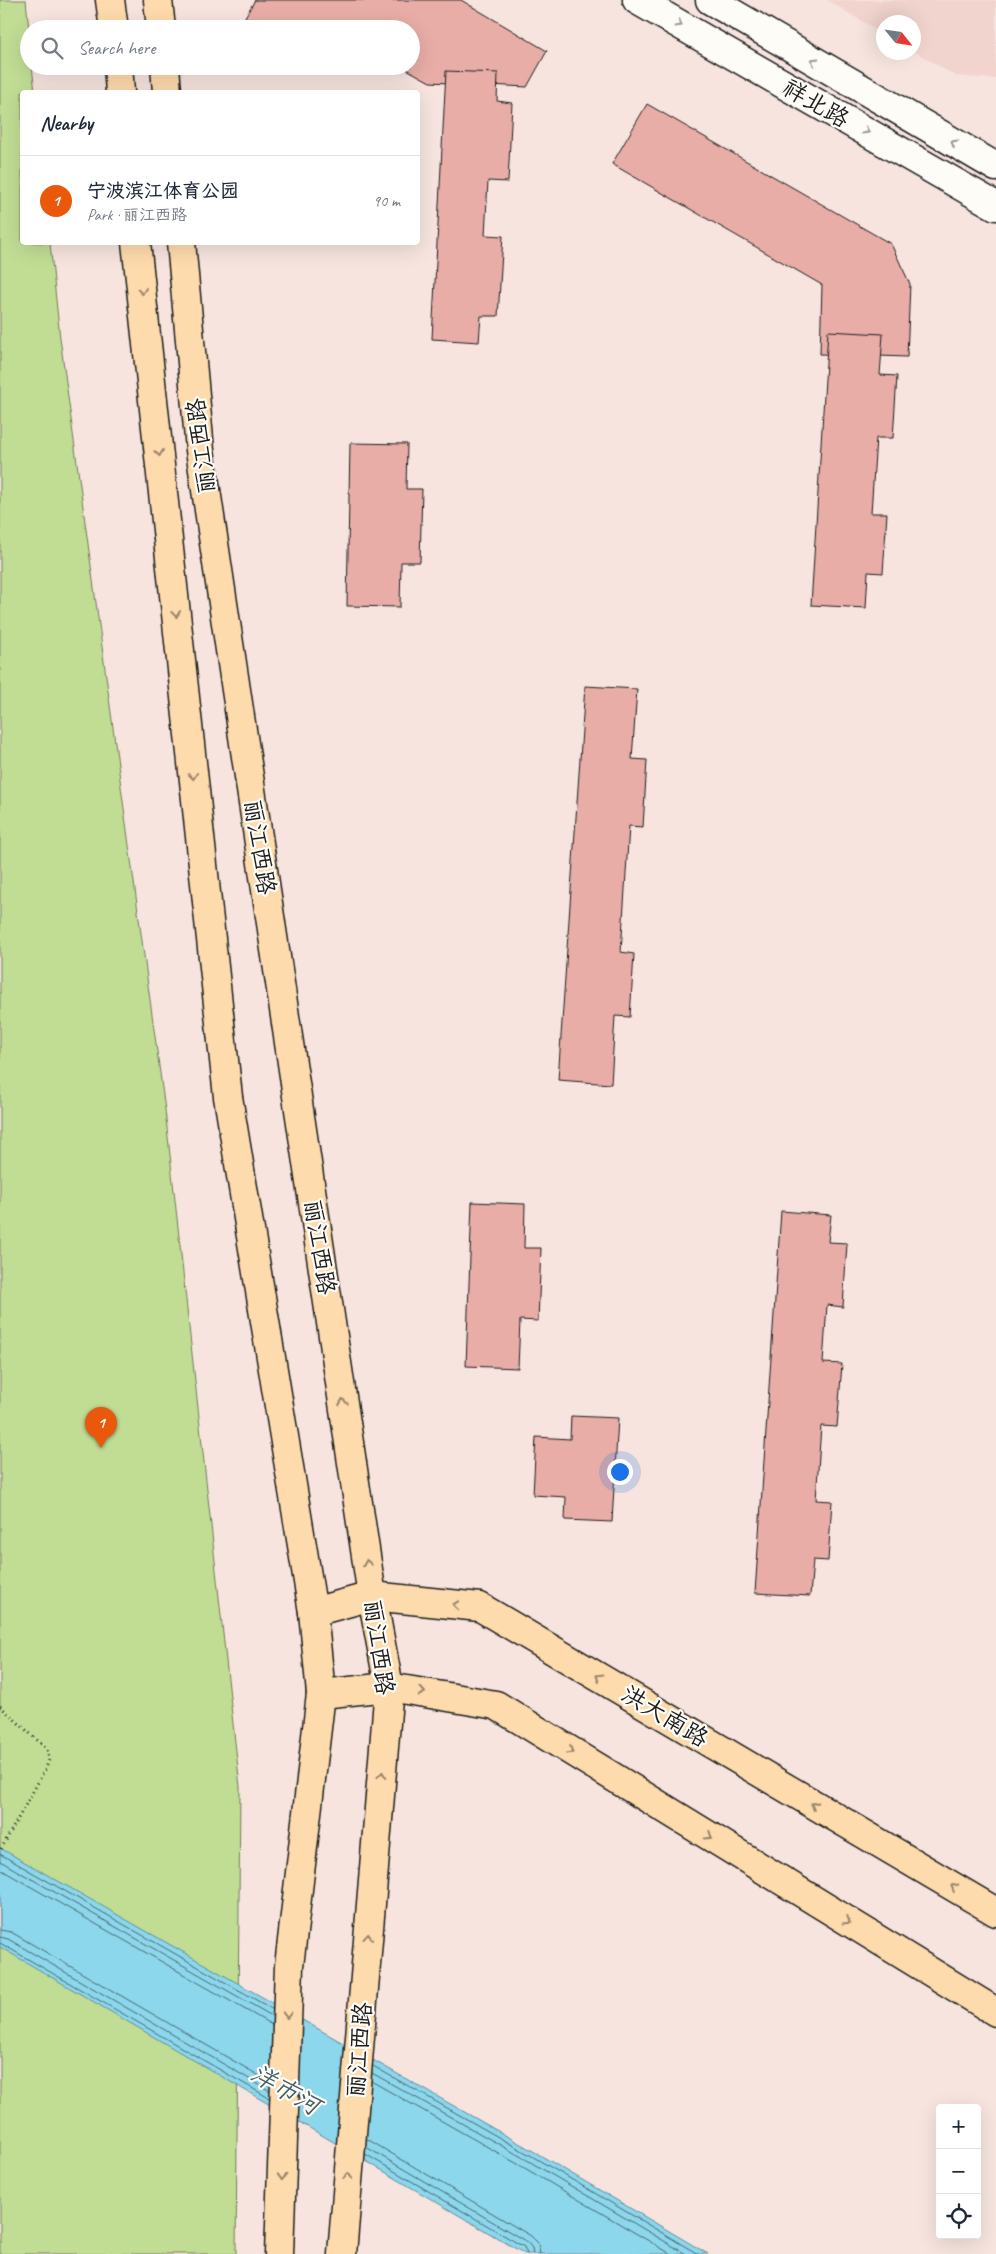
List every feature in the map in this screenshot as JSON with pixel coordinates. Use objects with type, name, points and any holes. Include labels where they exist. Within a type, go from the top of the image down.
[{"type":"main road","points":[[110,0],[113,20]]},
{"type":"main road","points":[[158,0],[160,20]]},
{"type":"main road","points":[[119,75],[120,90]]},
{"type":"main road","points":[[166,75],[167,90]]},
{"type":"main road","name":"丽江西路","points":[[136,245],[228,1097],[313,1612],[322,1694],[289,1966],[280,2242]]},
{"type":"main road","name":"丽江西路","points":[[181,245],[201,460],[372,1596],[389,1687],[342,2254]]},
{"type":"main road","name":"洪大南路","points":[[313,1612],[372,1596],[480,1607],[996,1912]]},
{"type":"main road","points":[[322,1694],[389,1687],[496,1705],[996,2012]]},
{"type":"street","name":"祥北路","points":[[637,0],[996,206]]},
{"type":"street","name":"祥北路","points":[[710,0],[996,167]]},
{"type":"path","points":[[0,1706],[47,1749],[49,1760],[0,1851]]},
{"type":"shaded area","points":[[827,0],[996,0],[996,79],[955,76],[921,55],[921,15],[876,15],[876,30]]},
{"type":"green space","points":[[0,0],[26,0],[28,20],[20,20],[20,75],[33,75],[35,90],[20,90],[20,245],[50,245],[60,338],[165,1110],[240,1787],[236,2254],[0,2254]]},
{"type":"water","name":"洋市河","points":[[0,1848],[533,2151],[708,2254],[525,2254],[0,1947]]},
{"type":"building","points":[[255,0],[461,0],[547,51],[527,87],[430,82],[417,75],[420,75],[420,20],[250,20],[245,17]]},
{"type":"building","points":[[446,71],[498,73],[497,101],[512,103],[508,182],[488,181],[485,235],[503,236],[498,316],[481,316],[479,342],[432,339]]},
{"type":"building","points":[[647,104],[891,244],[910,284],[907,357],[820,354],[822,285],[612,164]]},
{"type":"building","points":[[828,331],[883,334],[880,375],[897,376],[893,438],[876,438],[871,513],[887,513],[883,573],[868,572],[866,608],[811,605]]},
{"type":"building","points":[[350,443],[407,444],[406,489],[422,489],[420,562],[401,562],[400,607],[347,606]]},
{"type":"building","points":[[585,686],[637,689],[632,759],[647,760],[643,827],[629,826],[621,952],[634,954],[630,1017],[615,1016],[611,1084],[558,1080]]},
{"type":"building","points":[[472,1202],[525,1204],[524,1248],[541,1248],[538,1321],[520,1320],[518,1368],[466,1366]]},
{"type":"building","points":[[781,1211],[831,1215],[828,1242],[847,1243],[843,1307],[827,1305],[823,1363],[842,1364],[837,1427],[821,1426],[816,1500],[832,1501],[828,1561],[813,1560],[810,1596],[755,1593]]},
{"type":"building","points":[[571,1416],[618,1418],[612,1522],[565,1520],[566,1497],[533,1495],[536,1437],[570,1439]]},
{"type":"place","name":"宁波滨江体育公园","points":[[101,1448]]}]
